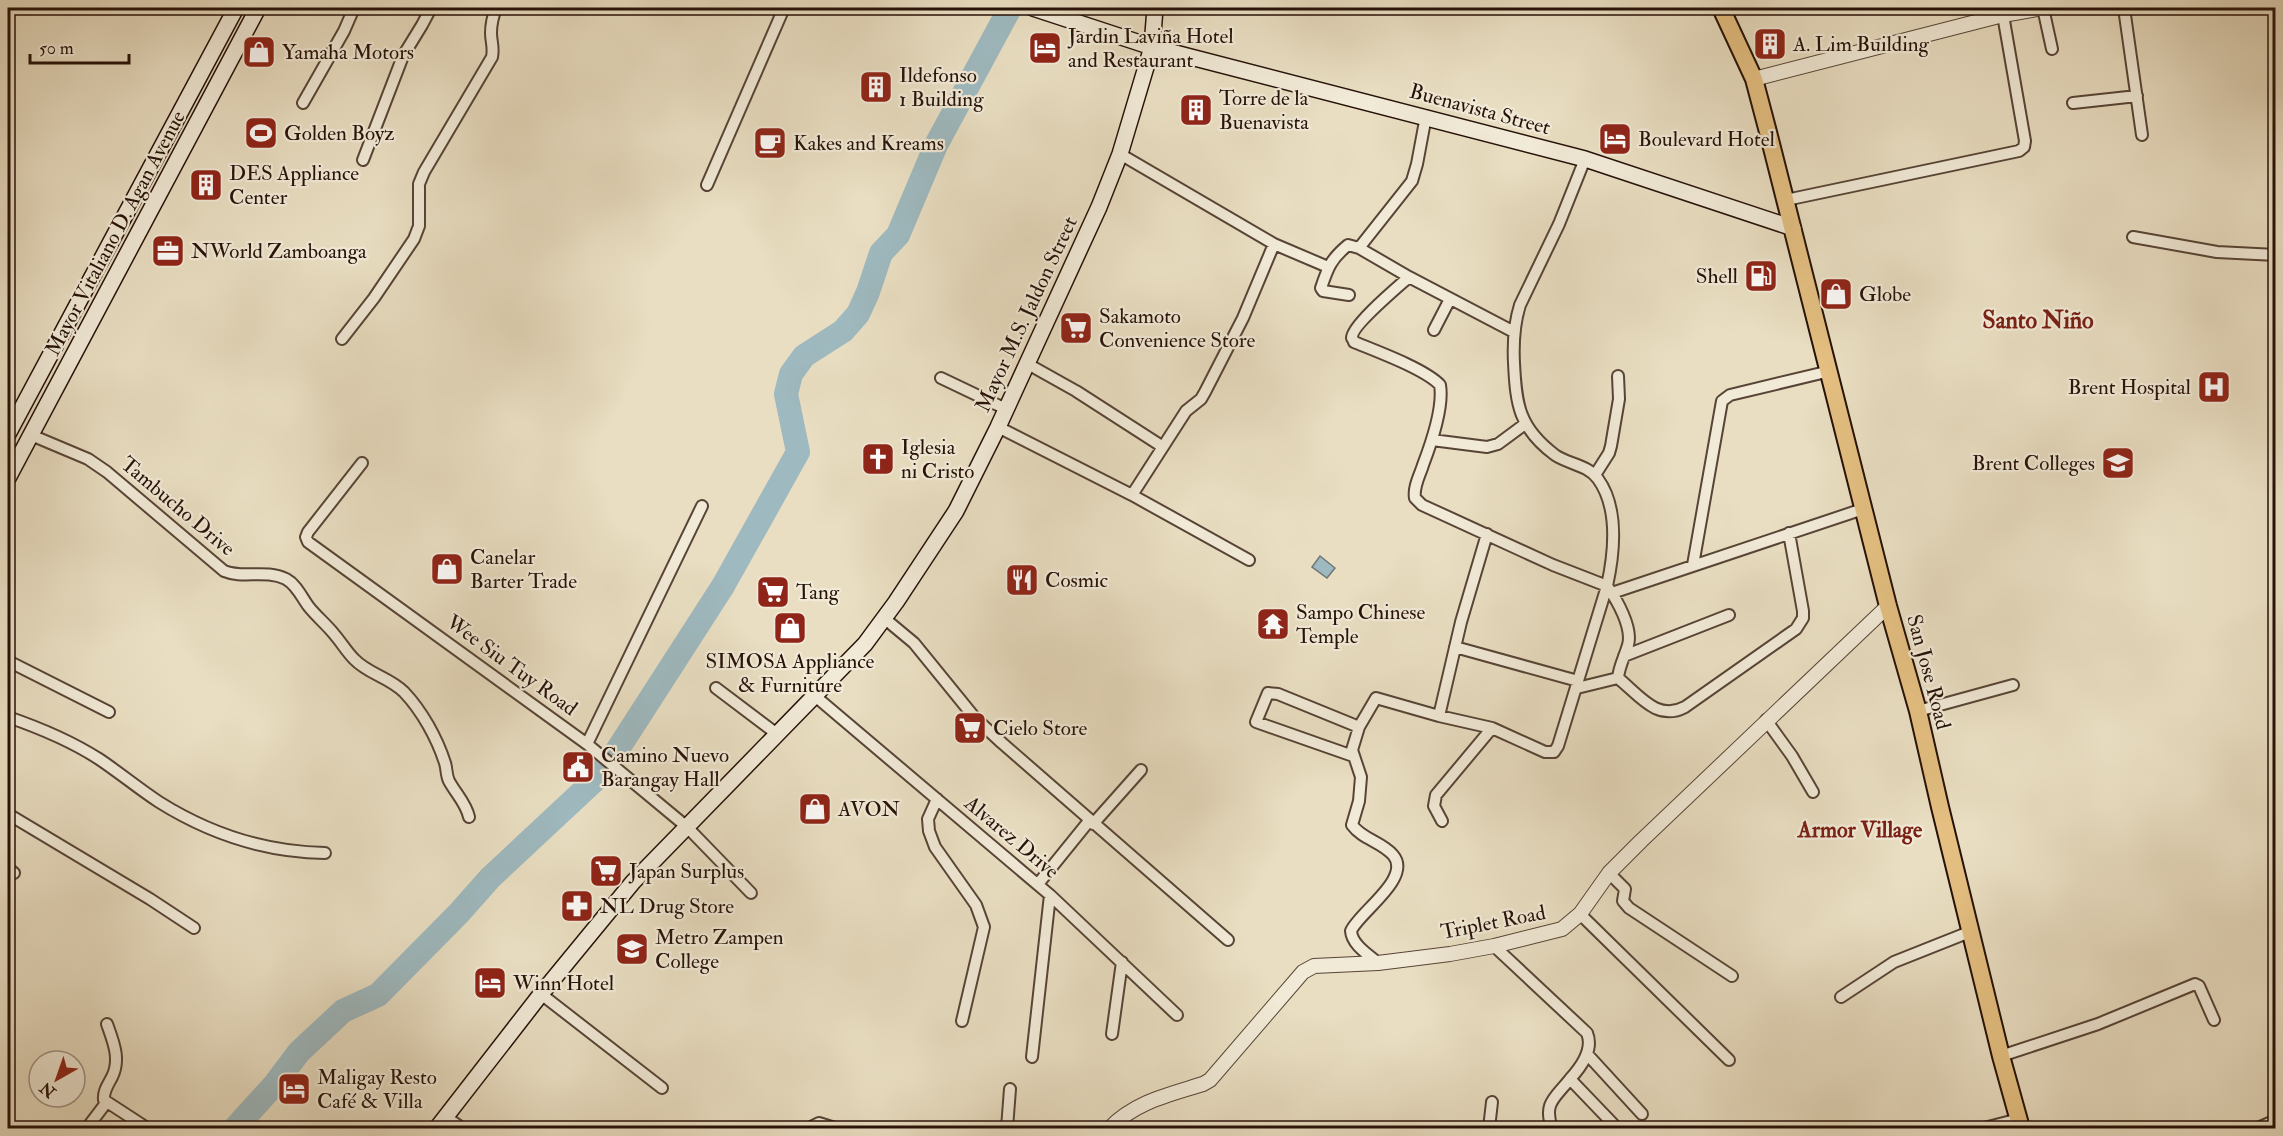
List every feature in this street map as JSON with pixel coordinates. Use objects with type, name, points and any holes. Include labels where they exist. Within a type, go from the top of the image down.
[{"type":"main road","name":"Mayor Vitaliano D. Agan Avenue","points":[[8,434],[236,8]]},
{"type":"main road","name":"Mayor Vitaliano D. Agan Avenue","points":[[8,478],[258,8]]},
{"type":"main road","name":"Buenavista Street","points":[[1033,8],[1152,47],[1426,116],[1585,159],[1793,228]]},
{"type":"main road","name":"Mayor M.S. Jaldon Street","points":[[442,1123],[541,994],[633,882],[865,644],[951,519],[998,427],[1099,207],[1120,154],[1152,47],[1155,8]]},
{"type":"main road","name":"San Jose Road","points":[[1721,8],[1754,79],[1888,606],[1918,711],[2001,1056],[2020,1124]]},
{"type":"main road","points":[[146,175],[165,184]]},
{"type":"main road","points":[[18,416],[33,430]]},
{"type":"street","points":[[303,103],[344,32],[354,8]]},
{"type":"street","points":[[363,160],[403,56],[431,8]]},
{"type":"street","points":[[342,339],[374,298],[414,239],[419,226],[419,184],[492,57],[495,45],[491,37],[491,23],[496,8]]},
{"type":"street","points":[[707,185],[748,92],[754,72],[784,8]]},
{"type":"street","points":[[1754,79],[2003,15],[2043,8],[2052,49]]},
{"type":"street","points":[[2124,8],[2142,135]]},
{"type":"street","points":[[1786,200],[2019,151],[2024,147],[2025,141],[2003,15]]},
{"type":"street","points":[[2073,103],[2137,96]]},
{"type":"street","points":[[1359,248],[1412,181],[1426,116]]},
{"type":"street","points":[[1120,154],[1274,244],[1328,267]]},
{"type":"street","points":[[1378,963],[1351,936],[1351,931],[1391,885],[1397,861],[1387,850],[1352,825],[1359,801],[1361,777],[1353,756],[1359,727],[1376,698],[1492,728],[1545,752],[1554,752],[1558,746],[1610,590],[1613,555],[1610,512],[1604,488],[1595,475],[1552,452],[1525,424],[1516,399],[1514,332],[1520,304],[1559,224],[1585,159]]},
{"type":"street","points":[[2133,237],[2217,252],[2276,255]]},
{"type":"street","points":[[1132,495],[1186,411],[1201,399],[1205,392],[1243,318],[1274,244]]},
{"type":"street","points":[[1349,295],[1323,291],[1322,288],[1334,256],[1348,245],[1359,248],[1514,332]]},
{"type":"street","points":[[1409,277],[1360,323],[1352,339],[1354,342],[1383,353],[1433,379],[1440,385],[1441,396],[1432,440],[1415,488],[1415,498],[1422,505],[1610,590],[1863,509]]},
{"type":"street","points":[[1434,330],[1450,299]]},
{"type":"street","points":[[1026,363],[1076,391],[1163,447]]},
{"type":"street","points":[[1693,565],[1722,401],[1730,395],[1830,371]]},
{"type":"street","points":[[1595,475],[1611,446],[1619,399],[1618,376]]},
{"type":"street","points":[[941,378],[1006,410]]},
{"type":"street","points":[[1432,440],[1487,447],[1498,444],[1525,424]]},
{"type":"street","points":[[998,427],[1132,495],[1249,560]]},
{"type":"street","name":"Tambucho Drive","points":[[33,430],[88,459],[107,472],[224,571],[233,575],[258,573],[275,576],[294,585],[311,609],[355,660],[390,681],[418,710],[445,764],[447,778],[467,807],[469,816]]},
{"type":"street","name":"Wee Siu Tuy Road","points":[[362,463],[308,532],[306,537],[308,542],[587,744],[687,827],[751,893]]},
{"type":"street","points":[[587,744],[702,506]]},
{"type":"street","points":[[1439,716],[1455,647],[1487,534]]},
{"type":"street","points":[[1455,647],[1577,685],[1618,678],[1656,710],[1669,713],[1677,711],[1791,634],[1800,624],[1803,611],[1789,534]]},
{"type":"street","points":[[1610,590],[1628,633],[1628,644],[1618,678]]},
{"type":"street","name":"Triplet Road","points":[[1110,1128],[1132,1108],[1210,1080],[1303,972],[1314,966],[1378,963],[1494,946],[1562,929],[1580,914],[1609,873],[1766,720],[1888,606]]},
{"type":"street","points":[[1624,656],[1729,615]]},
{"type":"street","points":[[884,618],[914,643],[975,718],[1091,823],[1228,940]]},
{"type":"street","points":[[8,661],[109,712]]},
{"type":"street","points":[[1918,711],[2013,684]]},
{"type":"street","points":[[716,688],[777,734]]},
{"type":"street","points":[[1353,756],[1256,722],[1268,693],[1278,694],[1359,727]]},
{"type":"street","name":"Alvarez Drive","points":[[814,696],[1038,884],[1177,1015]]},
{"type":"street","points":[[8,717],[70,742],[159,802],[216,831],[242,841],[276,849],[324,853]]},
{"type":"street","points":[[1766,720],[1792,756],[1813,792]]},
{"type":"street","points":[[1442,821],[1434,806],[1436,795],[1492,728]]},
{"type":"street","points":[[1038,884],[1141,770]]},
{"type":"street","points":[[937,799],[928,819],[929,831],[935,847],[976,905],[984,927],[962,1021]]},
{"type":"street","points":[[8,814],[194,928]]},
{"type":"street","points":[[1609,873],[1625,889],[1623,901],[1629,908],[1732,976]]},
{"type":"street","points":[[1032,1057],[1050,895]]},
{"type":"street","points":[[1580,914],[1729,1060]]},
{"type":"street","points":[[1841,997],[1894,962],[1972,931]]},
{"type":"street","points":[[1494,946],[1587,1033],[1590,1040],[1587,1054],[1580,1067],[1549,1105],[1548,1116],[1552,1128]]},
{"type":"street","points":[[1112,1034],[1122,962]]},
{"type":"street","points":[[2001,1056],[2098,1024],[2195,984],[2199,986],[2214,1020]]},
{"type":"street","points":[[541,994],[662,1088]]},
{"type":"street","points":[[107,1024],[115,1047],[117,1064],[104,1093],[106,1103],[147,1128]]},
{"type":"street","points":[[1587,1054],[1642,1114]]},
{"type":"street","points":[[1570,1079],[1617,1128]]},
{"type":"street","points":[[1007,1128],[1010,1089]]},
{"type":"street","points":[[1489,1128],[1492,1102]]},
{"type":"street","points":[[87,1128],[106,1103]]},
{"type":"street","points":[[2258,1128],[2276,1120]]},
{"type":"street","points":[[442,1123],[462,1128]]},
{"type":"street","points":[[809,1128],[819,1123],[835,1128]]},
{"type":"street","points":[[1984,1128],[2020,1124]]},
{"type":"water","points":[[1320,556],[1335,568],[1327,578],[1312,567]]},
{"type":"waterway","points":[[235,1128],[275,1084],[299,1052],[343,1011],[378,995],[459,913],[490,878],[596,779],[618,749],[723,586],[798,452],[786,394],[791,374],[804,356],[843,331],[858,314],[881,253],[898,235],[936,145],[1010,8]]},
{"type":"place","name":"A. Lim Building","points":[[1770,44]]},
{"type":"place","name":"Jardin Laviña Hotel and Restaurant","points":[[1045,48]]},
{"type":"place","name":"Yamaha Motors","points":[[259,52]]},
{"type":"place","name":"Ildefonso 1 Building","points":[[876,87]]},
{"type":"place","name":"Torre de la Buenavista","points":[[1196,110]]},
{"type":"place","name":"Golden Boyz","points":[[261,133]]},
{"type":"place","name":"Boulevard Hotel","points":[[1615,139]]},
{"type":"place","name":"Kakes and Kreams","points":[[770,143]]},
{"type":"place","name":"DES Appliance Center","points":[[206,185]]},
{"type":"place","name":"NWorld Zamboanga","points":[[168,251]]},
{"type":"place","name":"Shell","points":[[1761,276]]},
{"type":"place","name":"Globe","points":[[1836,294]]},
{"type":"place","name":"Sakamoto Convenience Store","points":[[1076,328]]},
{"type":"place","name":"Brent Hospital","points":[[2214,387]]},
{"type":"place","name":"Iglesia ni Cristo","points":[[878,459]]},
{"type":"place","name":"Brent Colleges","points":[[2118,463]]},
{"type":"place","name":"Canelar Barter Trade","points":[[447,569]]},
{"type":"place","name":"Cosmic","points":[[1022,580]]},
{"type":"place","name":"Tang","points":[[773,592]]},
{"type":"place","name":"Sampo Chinese Temple","points":[[1273,624]]},
{"type":"place","name":"SIMOSA Appliance & Furniture","points":[[790,628]]},
{"type":"place","name":"Cielo Store","points":[[970,728]]},
{"type":"place","name":"Camino Nuevo Barangay Hall","points":[[578,767]]},
{"type":"place","name":"AVON","points":[[815,809]]},
{"type":"place","name":"Japan Surplus","points":[[606,871]]},
{"type":"place","name":"NL Drug Store","points":[[577,906]]},
{"type":"place","name":"Metro Zampen College","points":[[632,949]]},
{"type":"place","name":"Winn Hotel","points":[[490,983]]},
{"type":"place","name":"Maligay Resto Café & Villa","points":[[294,1089]]},
{"type":"district","name":"Santo Niño","points":[[2038,320]]},
{"type":"district","name":"Armor Village","points":[[1860,829]]}]
